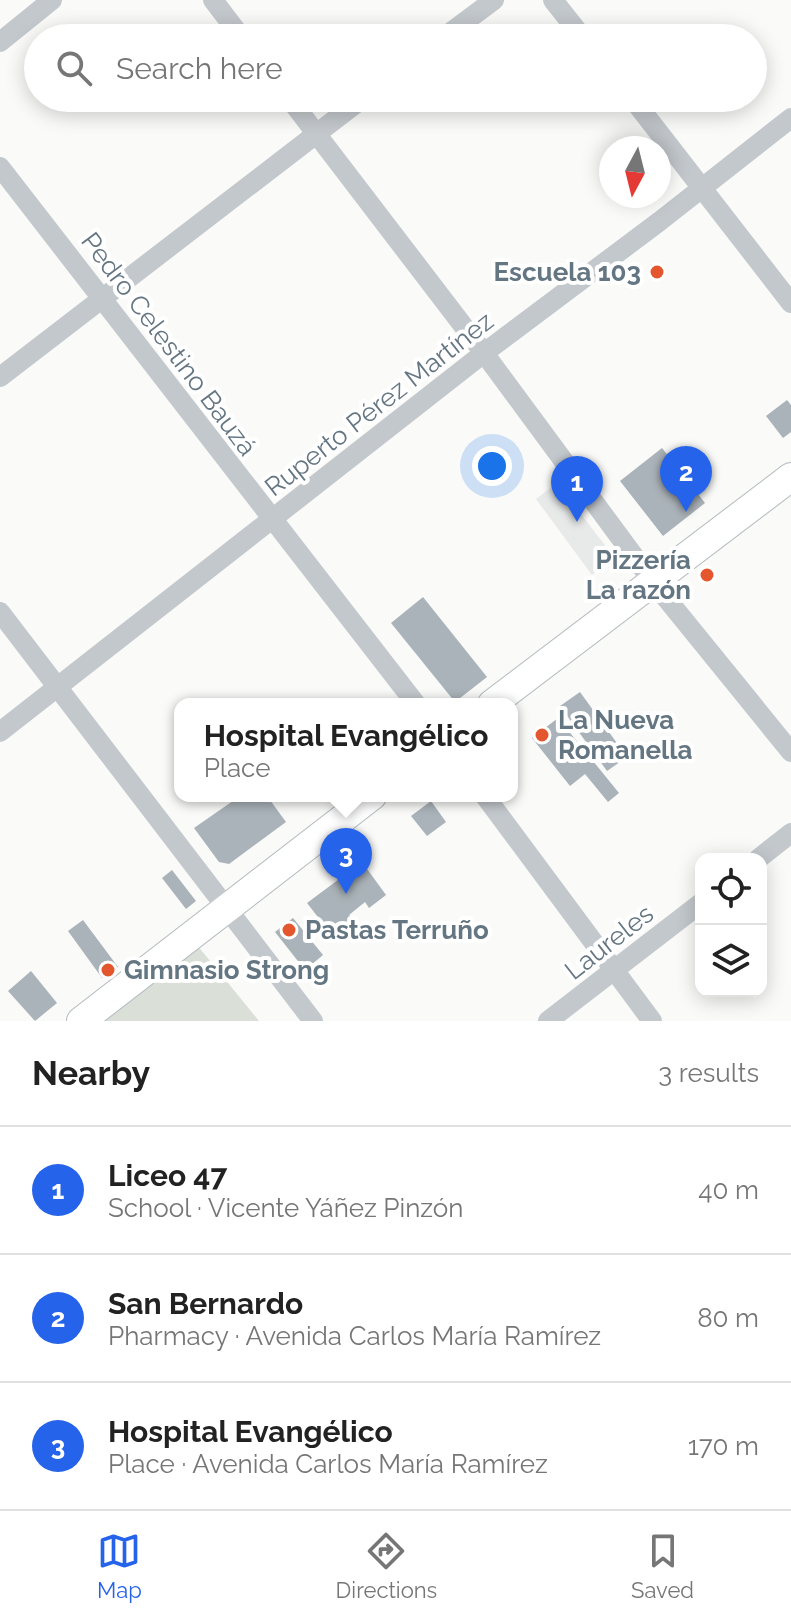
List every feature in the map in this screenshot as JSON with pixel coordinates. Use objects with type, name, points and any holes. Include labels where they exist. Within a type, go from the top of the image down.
[{"type":"main road","points":[[500,698],[791,477]]},
{"type":"main road","points":[[81,1021],[364,802]]},
{"type":"street","points":[[0,42],[52,0]]},
{"type":"street","points":[[213,0],[231,24]]},
{"type":"street","points":[[462,24],[494,0]]},
{"type":"street","points":[[553,0],[572,24]]},
{"type":"street","points":[[300,112],[484,353],[653,582],[791,752]]},
{"type":"street","points":[[0,377],[345,112]]},
{"type":"street","points":[[643,112],[791,303]]},
{"type":"street","name":"Ruperto Pérez Martínez","points":[[0,732],[484,353],[791,118]]},
{"type":"street","name":"Pedro Celestino Bauzá","points":[[0,167],[411,698]]},
{"type":"street","points":[[0,612],[313,1021]]},
{"type":"street","points":[[489,802],[652,1021]]},
{"type":"street","points":[[766,853],[791,833]]},
{"type":"street","name":"Laureles","points":[[548,1021],[695,908]]},
{"type":"shaded area","points":[[557,483],[611,553],[611,560],[592,575],[536,499]]},
{"type":"shaded area","points":[[197,945],[259,1021],[99,1021]]},
{"type":"building","points":[[787,400],[791,405],[791,432],[783,438],[766,416]]},
{"type":"building","points":[[662,448],[705,503],[663,536],[620,481]]},
{"type":"building","points":[[423,597],[487,677],[460,698],[452,698],[391,623]]},
{"type":"building","points":[[580,692],[627,757],[607,771],[560,706]]},
{"type":"building","points":[[558,718],[619,793],[608,802],[585,774],[570,786],[532,738]]},
{"type":"building","points":[[231,802],[271,802],[286,822],[229,864],[219,862],[194,828]]},
{"type":"building","points":[[432,802],[446,822],[427,836],[411,816]]},
{"type":"building","points":[[362,862],[386,895],[369,908],[365,902],[349,915],[352,918],[331,934],[307,903]]},
{"type":"building","points":[[172,870],[196,901],[186,909],[162,878]]},
{"type":"building","points":[[293,918],[323,955],[305,970],[275,932]]},
{"type":"building","points":[[83,920],[118,967],[102,978],[68,931]]},
{"type":"building","points":[[31,971],[57,1003],[35,1021],[8,991]]},
{"type":"place","name":"Escuela 103","points":[[657,272]]},
{"type":"place","name":"San Bernardo","points":[[686,512]]},
{"type":"place","name":"Liceo 47","points":[[577,522]]},
{"type":"place","name":"Pizzería La razón","points":[[707,575]]},
{"type":"place","name":"La Nueva Romanella","points":[[542,735]]},
{"type":"place","name":"Hospital Evangélico","points":[[346,894]]},
{"type":"place","name":"Pastas Terruño","points":[[289,930]]},
{"type":"place","name":"Gimnasio Strong","points":[[108,970]]}]
